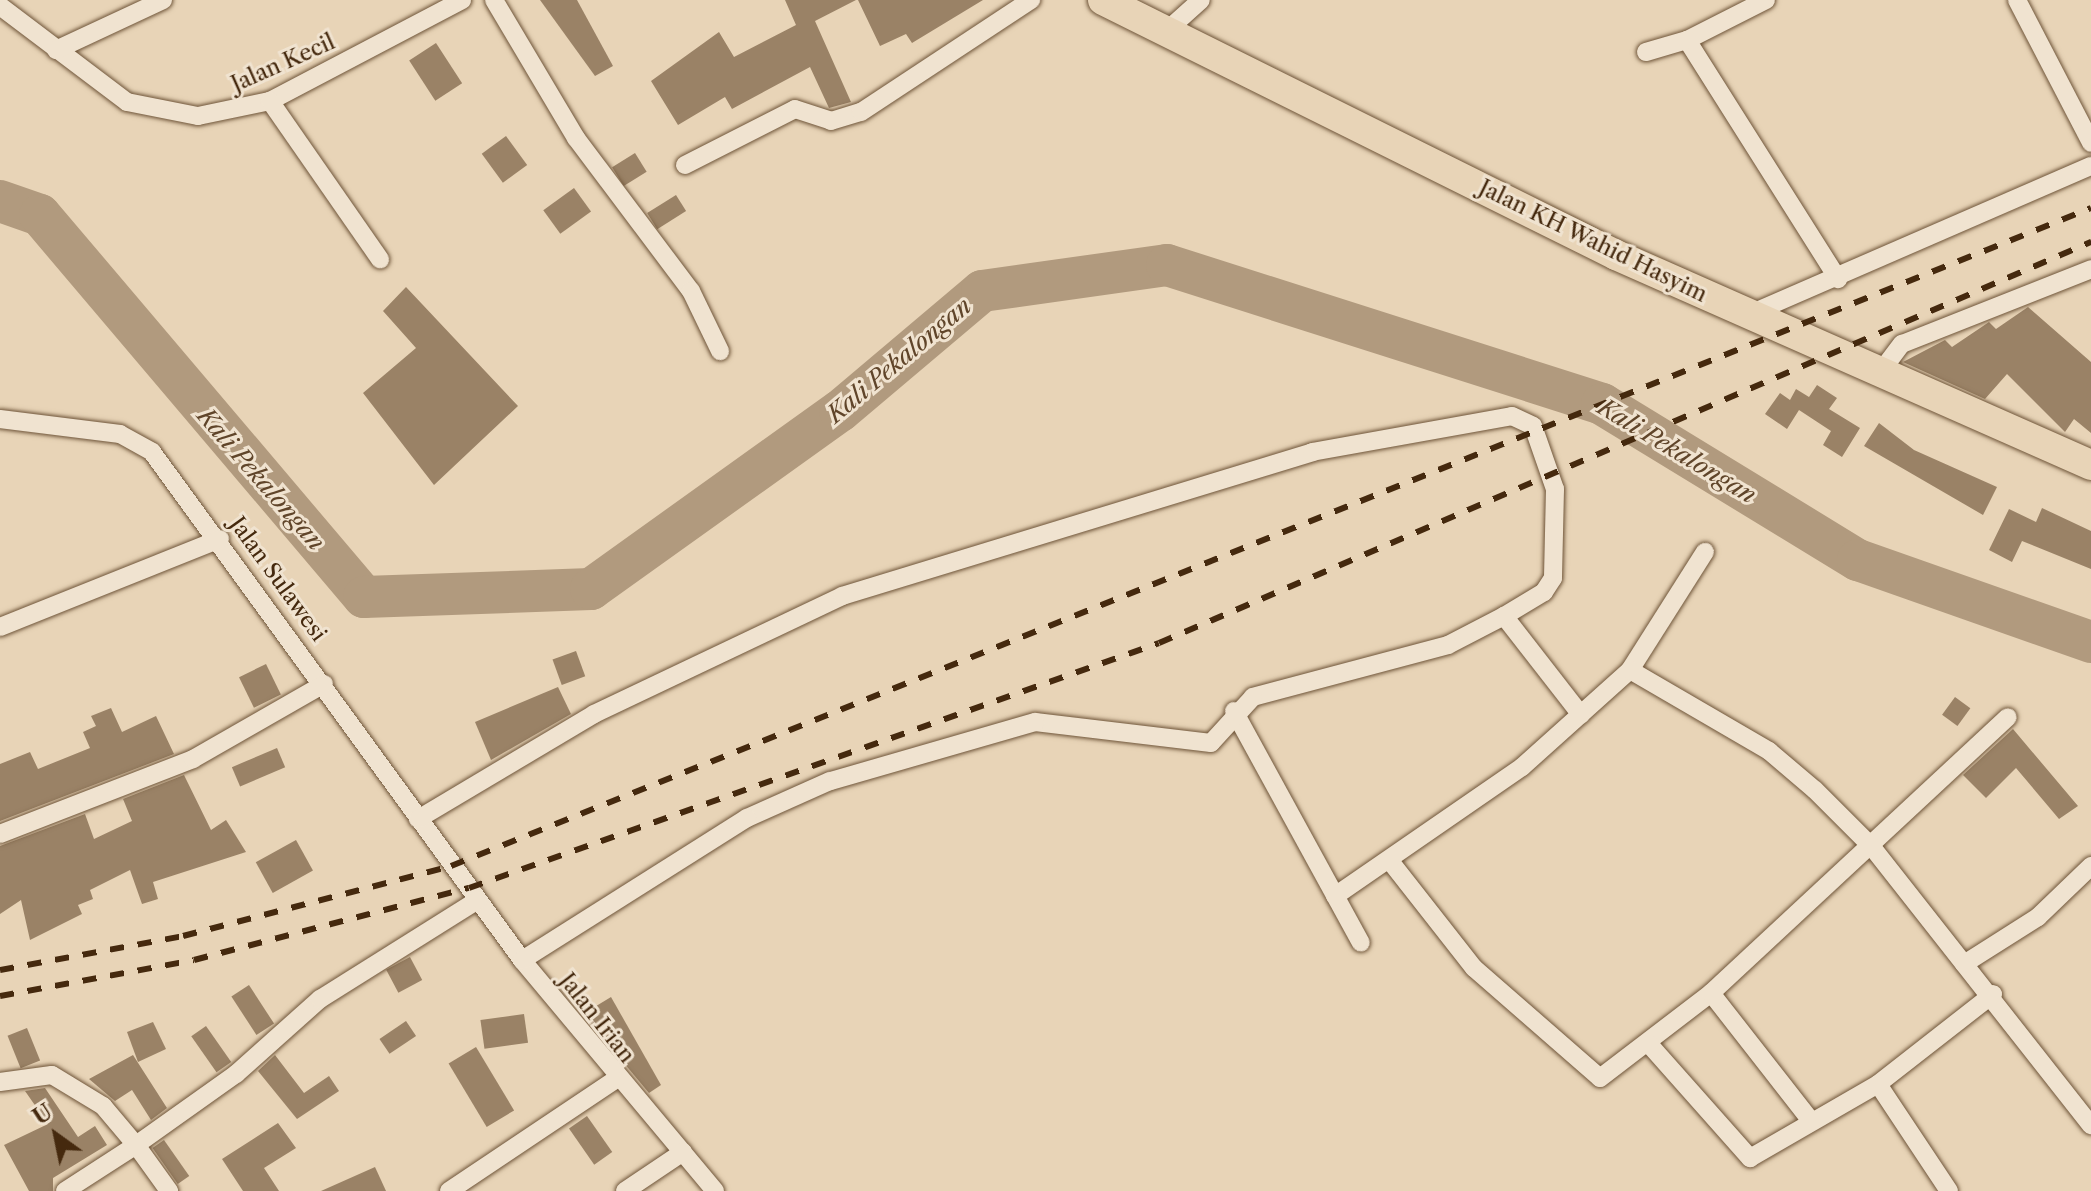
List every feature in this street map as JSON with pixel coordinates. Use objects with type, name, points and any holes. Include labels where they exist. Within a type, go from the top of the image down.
[{"type":"main road","name":"Jalan KH Wahid Hasyim","points":[[1103,0],[1162,35],[1748,315],[2091,465]]},
{"type":"street","points":[[56,50],[163,0]]},
{"type":"street","name":"Jalan Kecil","points":[[0,6],[127,102],[166,115],[223,114],[270,101],[462,0]]},
{"type":"street","points":[[494,0],[576,138],[691,291],[720,351]]},
{"type":"street","points":[[685,165],[795,109],[831,121],[861,112],[1031,0]]},
{"type":"street","points":[[1162,35],[1201,0]]},
{"type":"street","points":[[1646,52],[1687,40],[1766,0]]},
{"type":"street","points":[[2017,0],[2091,143]]},
{"type":"street","points":[[1687,40],[1838,279]]},
{"type":"street","points":[[270,101],[380,259]]},
{"type":"street","points":[[1748,315],[1838,279],[2091,166]]},
{"type":"street","points":[[1879,374],[1902,344],[2091,269]]},
{"type":"street","points":[[418,819],[594,714],[842,596],[1312,452],[1512,416],[1533,426],[1555,489],[1553,578],[1544,592],[1504,616],[1448,645],[1253,697],[1234,711],[1211,743],[1035,722],[830,781],[747,818],[522,960]]},
{"type":"street","name":"Jalan Sulawesi","points":[[0,419],[120,434],[152,452],[220,539],[451,866]]},
{"type":"street","points":[[0,627],[220,539]]},
{"type":"street","points":[[1335,896],[1390,861],[1581,715],[1630,670],[1705,552]]},
{"type":"street","points":[[1504,616],[1581,715]]},
{"type":"street","points":[[1630,670],[1769,751],[1872,847],[1964,964],[1993,994],[2091,1125]]},
{"type":"street","points":[[0,834],[193,759],[324,684]]},
{"type":"street","points":[[1234,711],[1361,943]]},
{"type":"street","points":[[1390,861],[1474,968],[1600,1078],[1711,993],[1872,847],[2008,717]]},
{"type":"street","name":"Jalan Irian","points":[[451,866],[615,1080],[715,1191]]},
{"type":"street","points":[[1964,964],[2038,917],[2091,866]]},
{"type":"street","points":[[65,1191],[236,1074],[320,999],[478,900]]},
{"type":"street","points":[[1711,993],[1811,1121]]},
{"type":"street","points":[[1648,1043],[1743,1156],[1759,1155],[1811,1121],[1878,1084],[1993,994]]},
{"type":"street","points":[[0,1082],[52,1075],[103,1106],[169,1191]]},
{"type":"street","points":[[449,1191],[615,1080]]},
{"type":"street","points":[[1878,1084],[1949,1191]]},
{"type":"street","points":[[625,1191],[683,1152]]},
{"type":"building","points":[[540,0],[577,0],[613,66],[595,76]]},
{"type":"building","points":[[785,0],[856,0],[815,21],[851,102],[829,108],[810,67],[732,109],[725,97],[678,125],[651,81],[719,32],[734,57],[796,25]]},
{"type":"building","points":[[858,0],[983,0],[912,43],[906,34],[880,46]]},
{"type":"building","points":[[436,43],[462,83],[435,101],[409,60]]},
{"type":"building","points":[[506,136],[527,165],[503,183],[482,154]]},
{"type":"building","points":[[635,153],[647,172],[624,186],[612,167]]},
{"type":"building","points":[[574,188],[591,211],[560,234],[543,210]]},
{"type":"building","points":[[676,195],[686,211],[657,229],[647,213]]},
{"type":"building","points":[[406,287],[518,406],[434,485],[363,393],[416,348],[383,311]]},
{"type":"building","points":[[2028,307],[2091,362],[2091,433],[2074,419],[2065,432],[2007,374],[1985,399],[1903,362],[1945,340],[1952,347],[1989,322],[1996,329]]},
{"type":"building","points":[[1817,385],[1837,398],[1829,409],[1860,428],[1842,457],[1823,445],[1831,431],[1799,410],[1787,429],[1765,414],[1780,393],[1790,400],[1796,389],[1809,397]]},
{"type":"building","points":[[1879,423],[1914,450],[1997,487],[1983,515],[1864,446]]},
{"type":"building","points":[[2042,508],[2091,531],[2091,569],[2022,541],[2012,562],[1989,550],[2009,509],[2036,522]]},
{"type":"building","points":[[576,651],[585,676],[562,685],[553,660]]},
{"type":"building","points":[[266,664],[281,695],[254,708],[239,677]]},
{"type":"building","points":[[558,687],[571,714],[491,760],[475,722]]},
{"type":"building","points":[[1955,697],[1970,708],[1957,726],[1942,715]]},
{"type":"building","points":[[111,708],[122,732],[156,716],[174,754],[0,821],[0,764],[30,752],[38,769],[90,748],[83,732],[96,726],[91,716]]},
{"type":"building","points":[[2013,729],[2078,806],[2059,819],[2016,768],[1986,798],[1963,775]]},
{"type":"building","points":[[277,748],[285,767],[240,786],[232,767]]},
{"type":"building","points":[[184,775],[211,830],[226,820],[246,852],[153,882],[158,899],[142,904],[130,870],[90,890],[93,899],[78,905],[82,914],[30,940],[21,900],[0,914],[0,846],[85,814],[94,839],[132,821],[123,799]]},
{"type":"building","points":[[296,840],[313,871],[273,893],[256,862]]},
{"type":"building","points":[[410,957],[422,980],[398,993],[386,970]]},
{"type":"building","points":[[249,985],[274,1024],[256,1035],[231,996]]},
{"type":"building","points":[[611,997],[661,1085],[649,1093],[583,1014]]},
{"type":"building","points":[[524,1014],[528,1043],[484,1049],[480,1020]]},
{"type":"building","points":[[406,1021],[416,1036],[390,1054],[379,1039]]},
{"type":"building","points":[[153,1022],[166,1049],[138,1062],[127,1032]]},
{"type":"building","points":[[206,1026],[231,1062],[216,1072],[191,1036]]},
{"type":"building","points":[[27,1028],[40,1060],[21,1068],[8,1036]]},
{"type":"building","points":[[476,1047],[514,1110],[487,1127],[449,1063]]},
{"type":"building","points":[[133,1055],[167,1108],[151,1120],[132,1090],[115,1101],[89,1079]]},
{"type":"building","points":[[275,1055],[304,1093],[329,1076],[339,1091],[297,1119],[258,1071]]},
{"type":"building","points":[[45,1088],[78,1137],[95,1126],[107,1145],[53,1178],[53,1191],[29,1191],[4,1145],[48,1124],[25,1091]]},
{"type":"building","points":[[587,1116],[612,1152],[594,1165],[569,1129]]},
{"type":"building","points":[[278,1123],[296,1148],[264,1168],[279,1191],[243,1191],[222,1159]]},
{"type":"building","points":[[164,1140],[189,1176],[178,1184],[153,1148]]},
{"type":"building","points":[[375,1167],[386,1191],[321,1191]]},
{"type":"waterway","name":"Kali Pekalongan","points":[[0,201],[40,215],[364,597],[591,589],[840,411],[982,291],[1167,265],[1602,404],[1858,560],[2091,642]]},
{"type":"railway","points":[[0,970],[183,936],[451,866],[2091,208]]},
{"type":"railway","points":[[0,996],[194,960],[469,888],[1159,643],[2091,242]]}]
